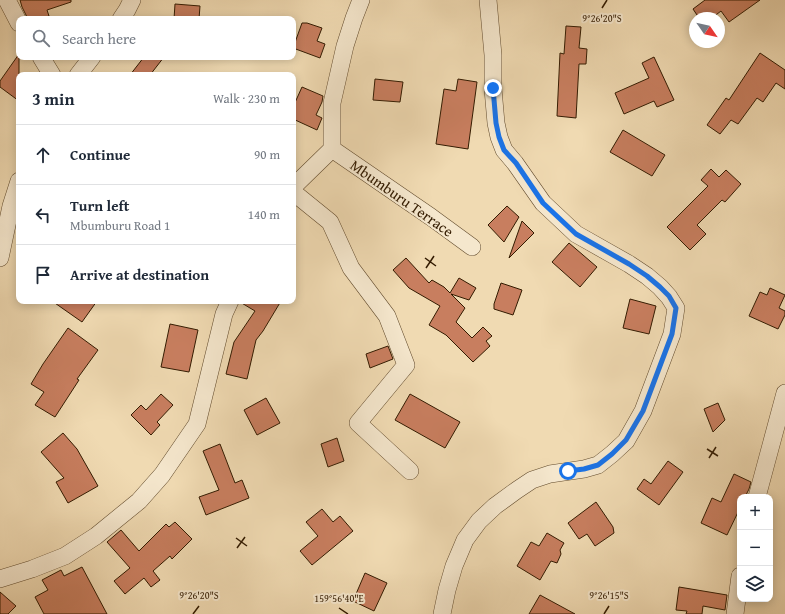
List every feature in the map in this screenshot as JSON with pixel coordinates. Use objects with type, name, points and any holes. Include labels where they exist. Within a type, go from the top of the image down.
[{"type":"street","points":[[8,0],[16,17]]},
{"type":"street","points":[[123,16],[132,0]]},
{"type":"street","points":[[296,184],[332,149],[332,103],[345,46],[361,0]]},
{"type":"street","points":[[442,614],[454,566],[466,540],[479,521],[495,506],[532,480],[550,474],[584,469],[598,465],[626,440],[646,404],[672,334],[676,308],[669,296],[647,276],[576,234],[543,203],[516,163],[504,150],[496,123],[493,88],[493,55],[488,0]]},
{"type":"street","points":[[43,60],[50,72]]},
{"type":"street","points":[[80,72],[90,60]]},
{"type":"street","name":"Mbumburu Terrace","points":[[332,149],[472,247]]},
{"type":"street","points":[[0,257],[11,206],[16,190]]},
{"type":"street","points":[[296,194],[330,222],[351,268],[387,316],[406,365],[358,422],[410,471]]},
{"type":"street","points":[[0,579],[32,569],[65,556],[96,536],[139,501],[162,475],[197,424],[224,314],[229,304]]},
{"type":"street","points":[[759,494],[785,393]]},
{"type":"street","points":[[735,614],[737,599]]},
{"type":"building","points":[[20,0],[71,0],[71,2],[47,10],[49,16],[26,16]]},
{"type":"building","points":[[705,0],[760,0],[729,22],[725,16],[725,12],[695,12],[693,9]]},
{"type":"building","points":[[175,4],[200,6],[199,16],[174,16]]},
{"type":"building","points":[[302,23],[307,23],[322,28],[317,41],[325,44],[320,58],[296,49],[296,40]]},
{"type":"building","points":[[566,26],[581,27],[579,48],[587,49],[586,64],[579,64],[576,118],[557,116],[560,53],[564,54]]},
{"type":"building","points":[[760,53],[785,70],[785,89],[776,83],[763,102],[757,98],[738,124],[731,120],[720,134],[707,125],[726,98],[729,100]]},
{"type":"building","points":[[654,57],[674,100],[657,107],[654,101],[624,114],[615,93],[649,78],[642,63]]},
{"type":"building","points":[[16,58],[16,60],[19,60],[19,72],[16,72],[16,99],[0,87],[0,81]]},
{"type":"building","points":[[142,60],[162,60],[152,72],[132,72]]},
{"type":"building","points":[[375,79],[403,82],[400,102],[373,100]]},
{"type":"building","points":[[458,79],[477,82],[468,149],[436,144],[444,89],[456,91]]},
{"type":"building","points":[[302,87],[323,96],[316,115],[322,118],[317,130],[296,120],[296,100]]},
{"type":"building","points":[[623,130],[665,155],[652,176],[610,152]]},
{"type":"building","points":[[711,169],[719,177],[726,170],[741,184],[725,202],[722,200],[697,225],[706,234],[690,250],[667,227],[708,186],[701,180]]},
{"type":"building","points":[[507,206],[519,217],[504,242],[488,225]]},
{"type":"building","points":[[522,221],[534,233],[509,258]]},
{"type":"building","points":[[569,243],[597,267],[580,287],[552,262]]},
{"type":"building","points":[[406,258],[429,283],[432,280],[444,287],[450,293],[459,278],[476,288],[469,300],[451,294],[465,308],[456,322],[472,338],[483,327],[492,336],[486,341],[490,346],[473,362],[446,335],[429,325],[440,306],[409,288],[393,270]]},
{"type":"building","points":[[501,283],[522,290],[513,315],[494,309],[494,304]]},
{"type":"building","points":[[770,288],[785,295],[779,308],[785,311],[785,315],[778,329],[749,316],[760,292],[767,295]]},
{"type":"building","points":[[630,299],[656,306],[649,334],[623,328]]},
{"type":"building","points":[[56,304],[95,304],[82,322]]},
{"type":"building","points":[[243,304],[279,304],[256,340],[247,379],[226,374],[234,342],[255,311]]},
{"type":"building","points":[[170,324],[198,330],[189,372],[161,367]]},
{"type":"building","points":[[68,328],[98,350],[77,379],[79,380],[55,417],[35,405],[44,392],[31,384]]},
{"type":"building","points":[[388,346],[393,359],[370,368],[366,354]]},
{"type":"building","points":[[161,394],[173,405],[157,422],[160,425],[151,435],[131,415],[141,405],[146,410]]},
{"type":"building","points":[[410,394],[460,422],[445,448],[395,420]]},
{"type":"building","points":[[266,398],[280,423],[257,435],[244,410]]},
{"type":"building","points":[[718,403],[725,420],[713,432],[704,409]]},
{"type":"building","points":[[63,433],[77,449],[98,486],[68,503],[56,482],[64,478],[41,452]]},
{"type":"building","points":[[337,438],[344,461],[328,467],[321,444]]},
{"type":"building","points":[[220,444],[235,483],[242,480],[249,498],[206,515],[199,497],[219,490],[203,451]]},
{"type":"building","points":[[668,461],[683,472],[659,505],[637,489],[644,479],[651,484]]},
{"type":"building","points":[[734,474],[751,482],[746,494],[737,494],[737,514],[727,535],[701,523],[712,498],[721,502]]},
{"type":"building","points":[[596,502],[613,527],[614,533],[595,546],[587,534],[579,539],[568,523]]},
{"type":"building","points":[[322,509],[333,522],[340,516],[353,531],[312,565],[300,551],[318,536],[306,522]]},
{"type":"building","points":[[175,522],[192,539],[172,559],[170,556],[153,571],[160,580],[151,587],[144,578],[125,594],[114,581],[130,568],[107,542],[121,530],[139,551],[166,524],[169,527]]},
{"type":"building","points":[[547,533],[564,543],[560,550],[561,554],[557,563],[551,561],[540,580],[517,566],[531,542],[539,546]]},
{"type":"building","points":[[82,567],[107,614],[44,614],[35,597],[48,590],[42,580],[61,570],[64,576]]},
{"type":"building","points":[[365,573],[387,583],[374,611],[353,601]]},
{"type":"building","points":[[679,587],[727,595],[725,610],[703,606],[702,614],[686,614],[687,611],[676,610]]},
{"type":"building","points":[[0,592],[16,606],[8,614],[0,614]]},
{"type":"building","points":[[540,595],[575,614],[529,614]]},
{"type":"route","points":[[493,88],[496,123],[504,150],[516,163],[543,203],[576,234],[647,276],[669,296],[676,308],[672,334],[643,411],[626,440],[598,465],[568,471]]}]
